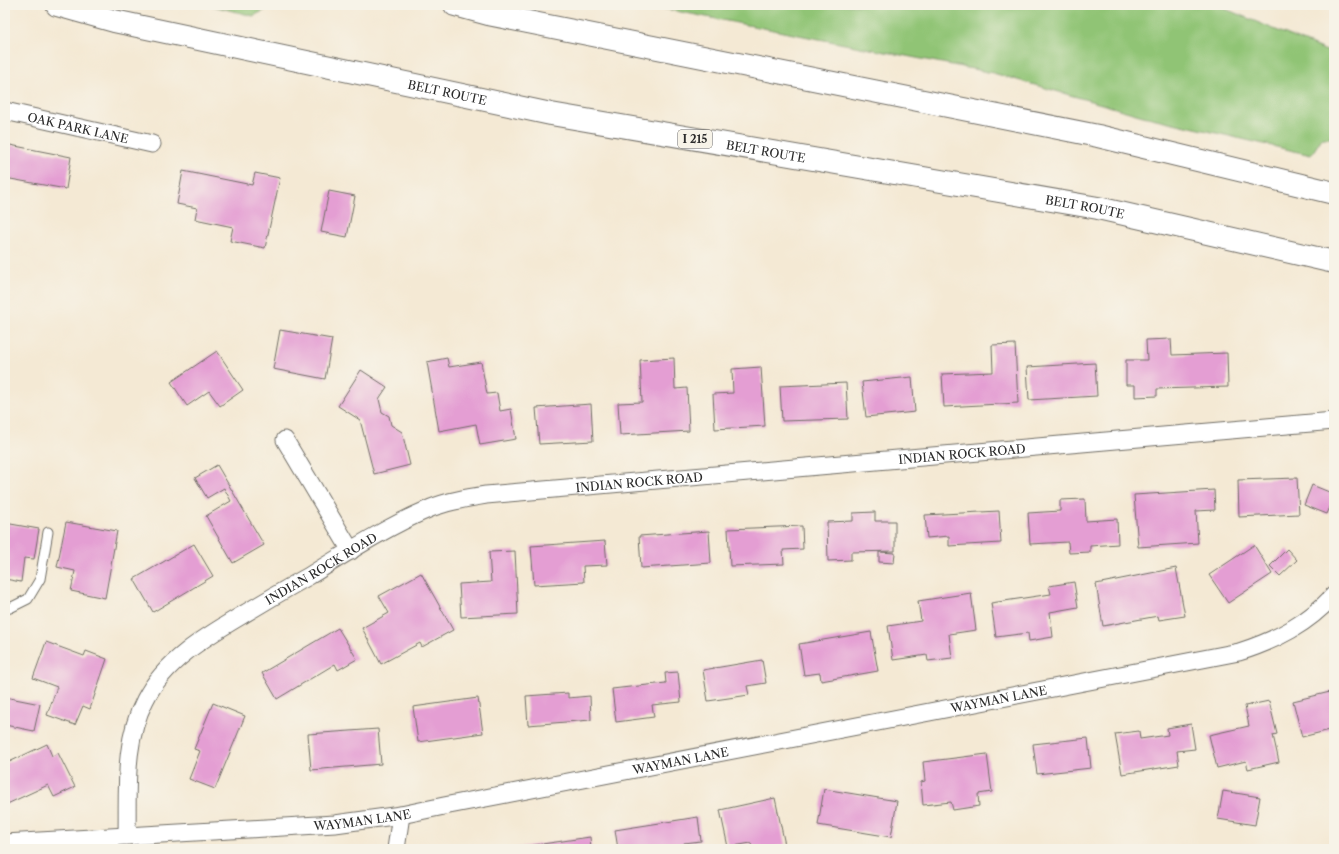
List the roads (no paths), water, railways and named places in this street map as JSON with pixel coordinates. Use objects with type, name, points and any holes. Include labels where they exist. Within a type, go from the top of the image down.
[{"type":"highway","name":"BELT ROUTE","points":[[57,5],[114,21],[551,114],[1098,208],[1334,262]]},
{"type":"highway","points":[[455,5],[496,15],[1098,136],[1334,193]]},
{"type":"street","name":"OAK PARK LANE","points":[[5,111],[152,144]]},
{"type":"street","name":"INDIAN ROCK ROAD","points":[[127,836],[129,756],[132,736],[137,717],[145,699],[168,668],[182,655],[210,634],[350,551],[426,510],[450,502],[480,496],[1334,421]]},
{"type":"street","points":[[285,440],[350,551]]},
{"type":"street","name":"WAYMAN LANE","points":[[5,843],[335,824],[401,816],[452,804],[1239,652],[1276,638],[1294,628],[1311,617],[1334,595]]},
{"type":"street","points":[[396,849],[401,816]]},
{"type":"lane","points":[[5,609],[28,599],[40,579],[48,532]]}]
